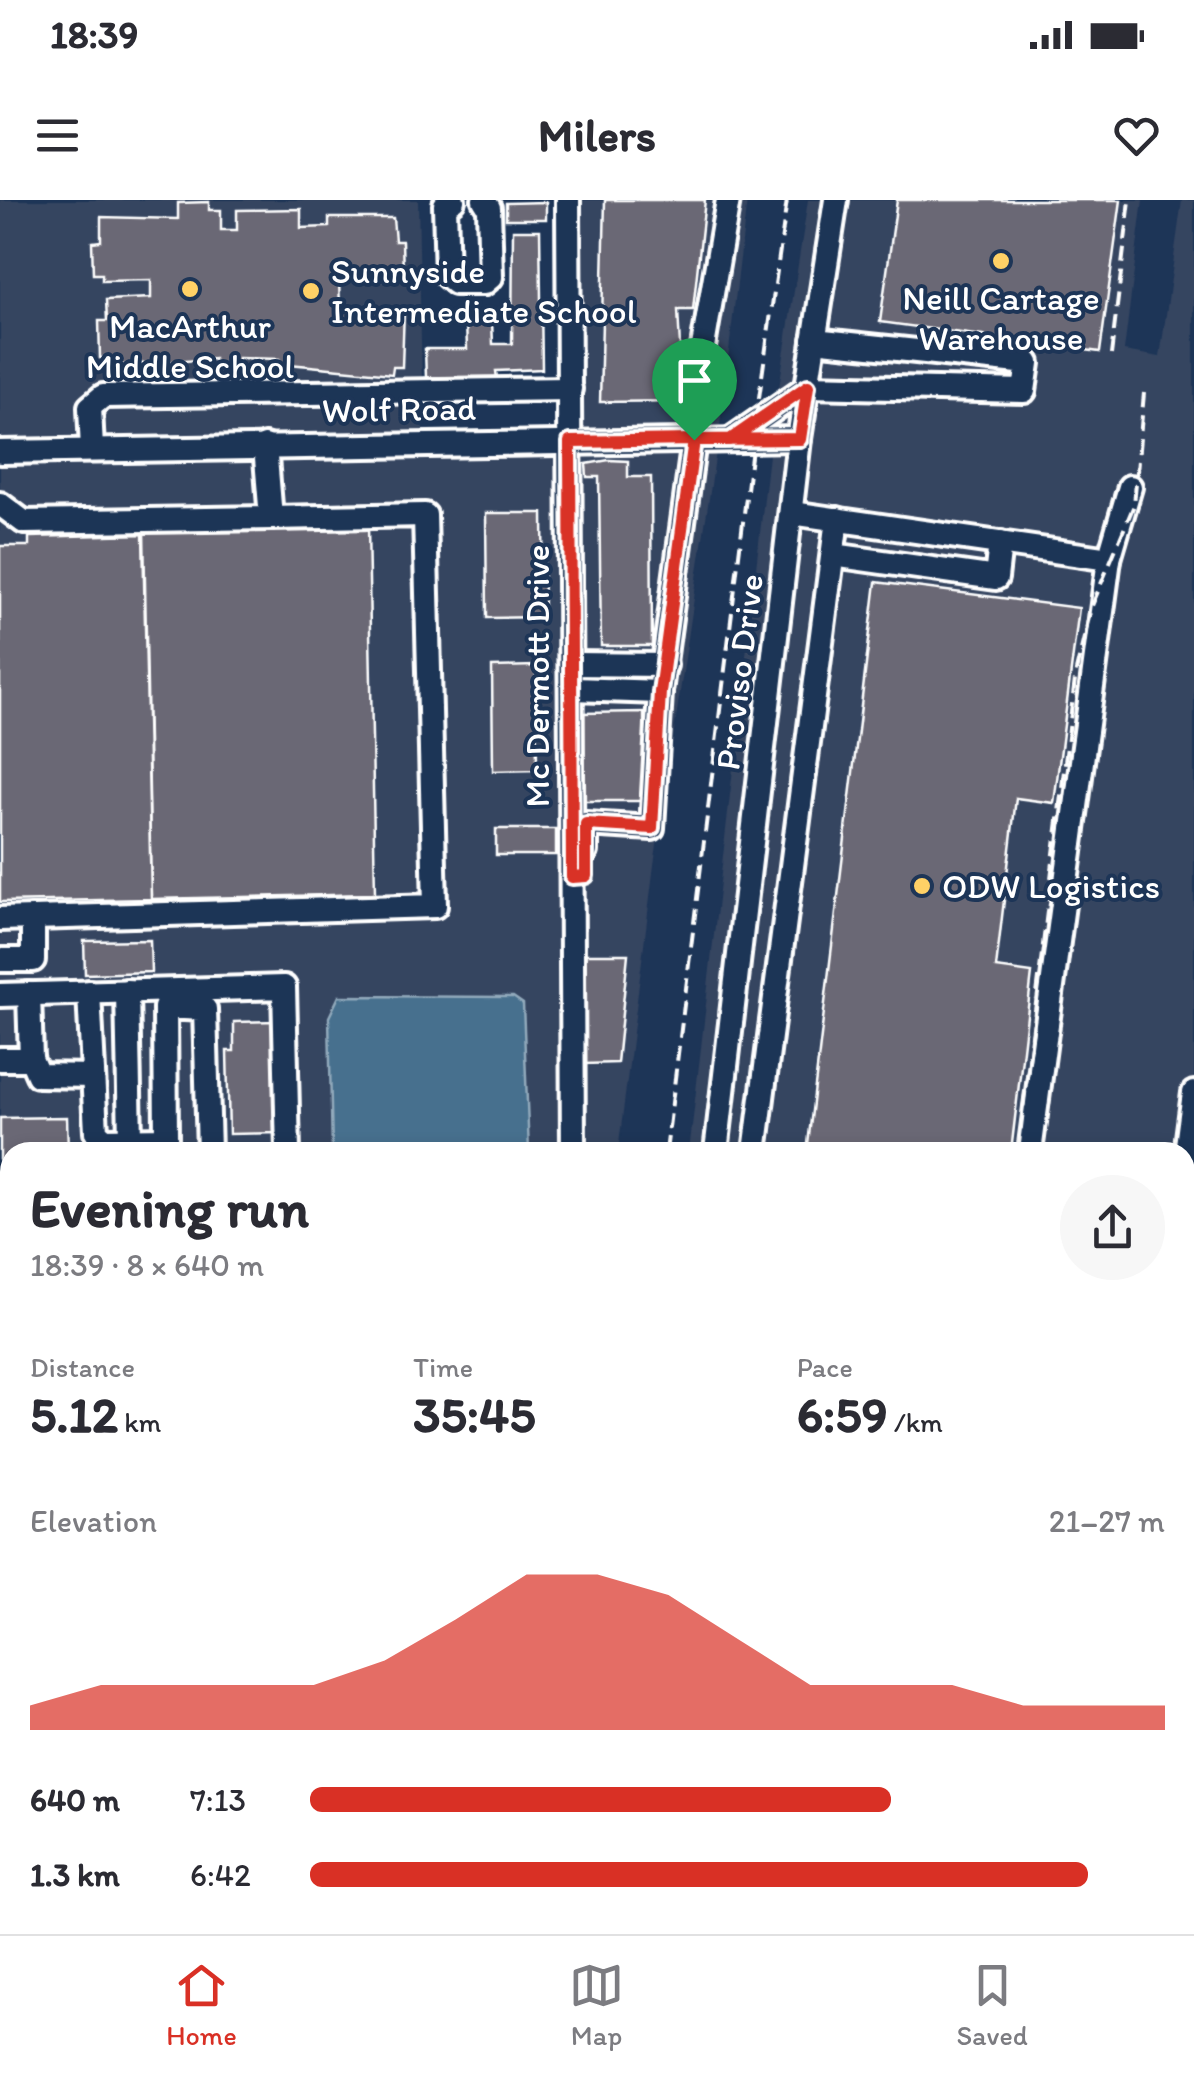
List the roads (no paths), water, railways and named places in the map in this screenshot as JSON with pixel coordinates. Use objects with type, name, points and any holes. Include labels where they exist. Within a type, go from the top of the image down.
[{"type":"street","points":[[453,200],[445,205],[447,276],[455,284],[484,283],[491,277],[490,208],[484,200]]},
{"type":"street","name":"Mc Dermott Drive","points":[[568,200],[573,1142]]},
{"type":"street","points":[[572,877],[586,876],[586,824],[652,828],[660,692],[694,440],[697,382],[728,200]]},
{"type":"street","name":"Proviso Drive","points":[[717,1142],[800,439],[836,200]]},
{"type":"street","points":[[730,440],[808,386],[1024,391],[1028,363],[814,340]]},
{"type":"street","points":[[92,450],[90,406],[103,396],[570,389]]},
{"type":"street","name":"Wolf Road","points":[[0,452],[800,439]]},
{"type":"street","points":[[265,446],[271,518]]},
{"type":"street","points":[[1031,1142],[1109,559],[1130,487]]},
{"type":"street","points":[[0,504],[24,522],[425,515],[435,906],[0,918]]},
{"type":"street","points":[[792,513],[1109,559]]},
{"type":"street","points":[[756,1142],[838,520]]},
{"type":"street","points":[[833,555],[996,578],[1000,543]]},
{"type":"street","points":[[573,664],[665,665]]},
{"type":"street","points":[[573,689],[660,692]]},
{"type":"street","points":[[0,960],[33,960],[34,918]]},
{"type":"street","points":[[0,995],[126,991],[184,999],[284,987],[288,1142]]},
{"type":"street","points":[[126,991],[130,1140]]},
{"type":"street","points":[[89,992],[96,1132],[105,1140],[187,1142]]},
{"type":"street","points":[[29,994],[30,1058],[38,1075],[93,1076]]},
{"type":"street","points":[[166,1139],[165,1008],[184,999]]},
{"type":"street","points":[[184,999],[205,1009],[208,1142]]},
{"type":"street","points":[[0,1059],[30,1058]]},
{"type":"street","points":[[1188,1142],[1194,1093]]},
{"type":"railway","points":[[667,1142],[753,440],[787,200]]},
{"type":"railway","points":[[1111,355],[1130,200]]},
{"type":"railway","points":[[1019,1142],[1076,671],[1091,608],[1134,505],[1144,393]]},
{"type":"place","name":"Neill Cartage Warehouse","points":[[1001,261]]},
{"type":"place","name":"MacArthur Middle School","points":[[190,289]]},
{"type":"place","name":"Sunnyside Intermediate School","points":[[311,291]]},
{"type":"place","name":"ODW Logistics","points":[[922,886]]}]
